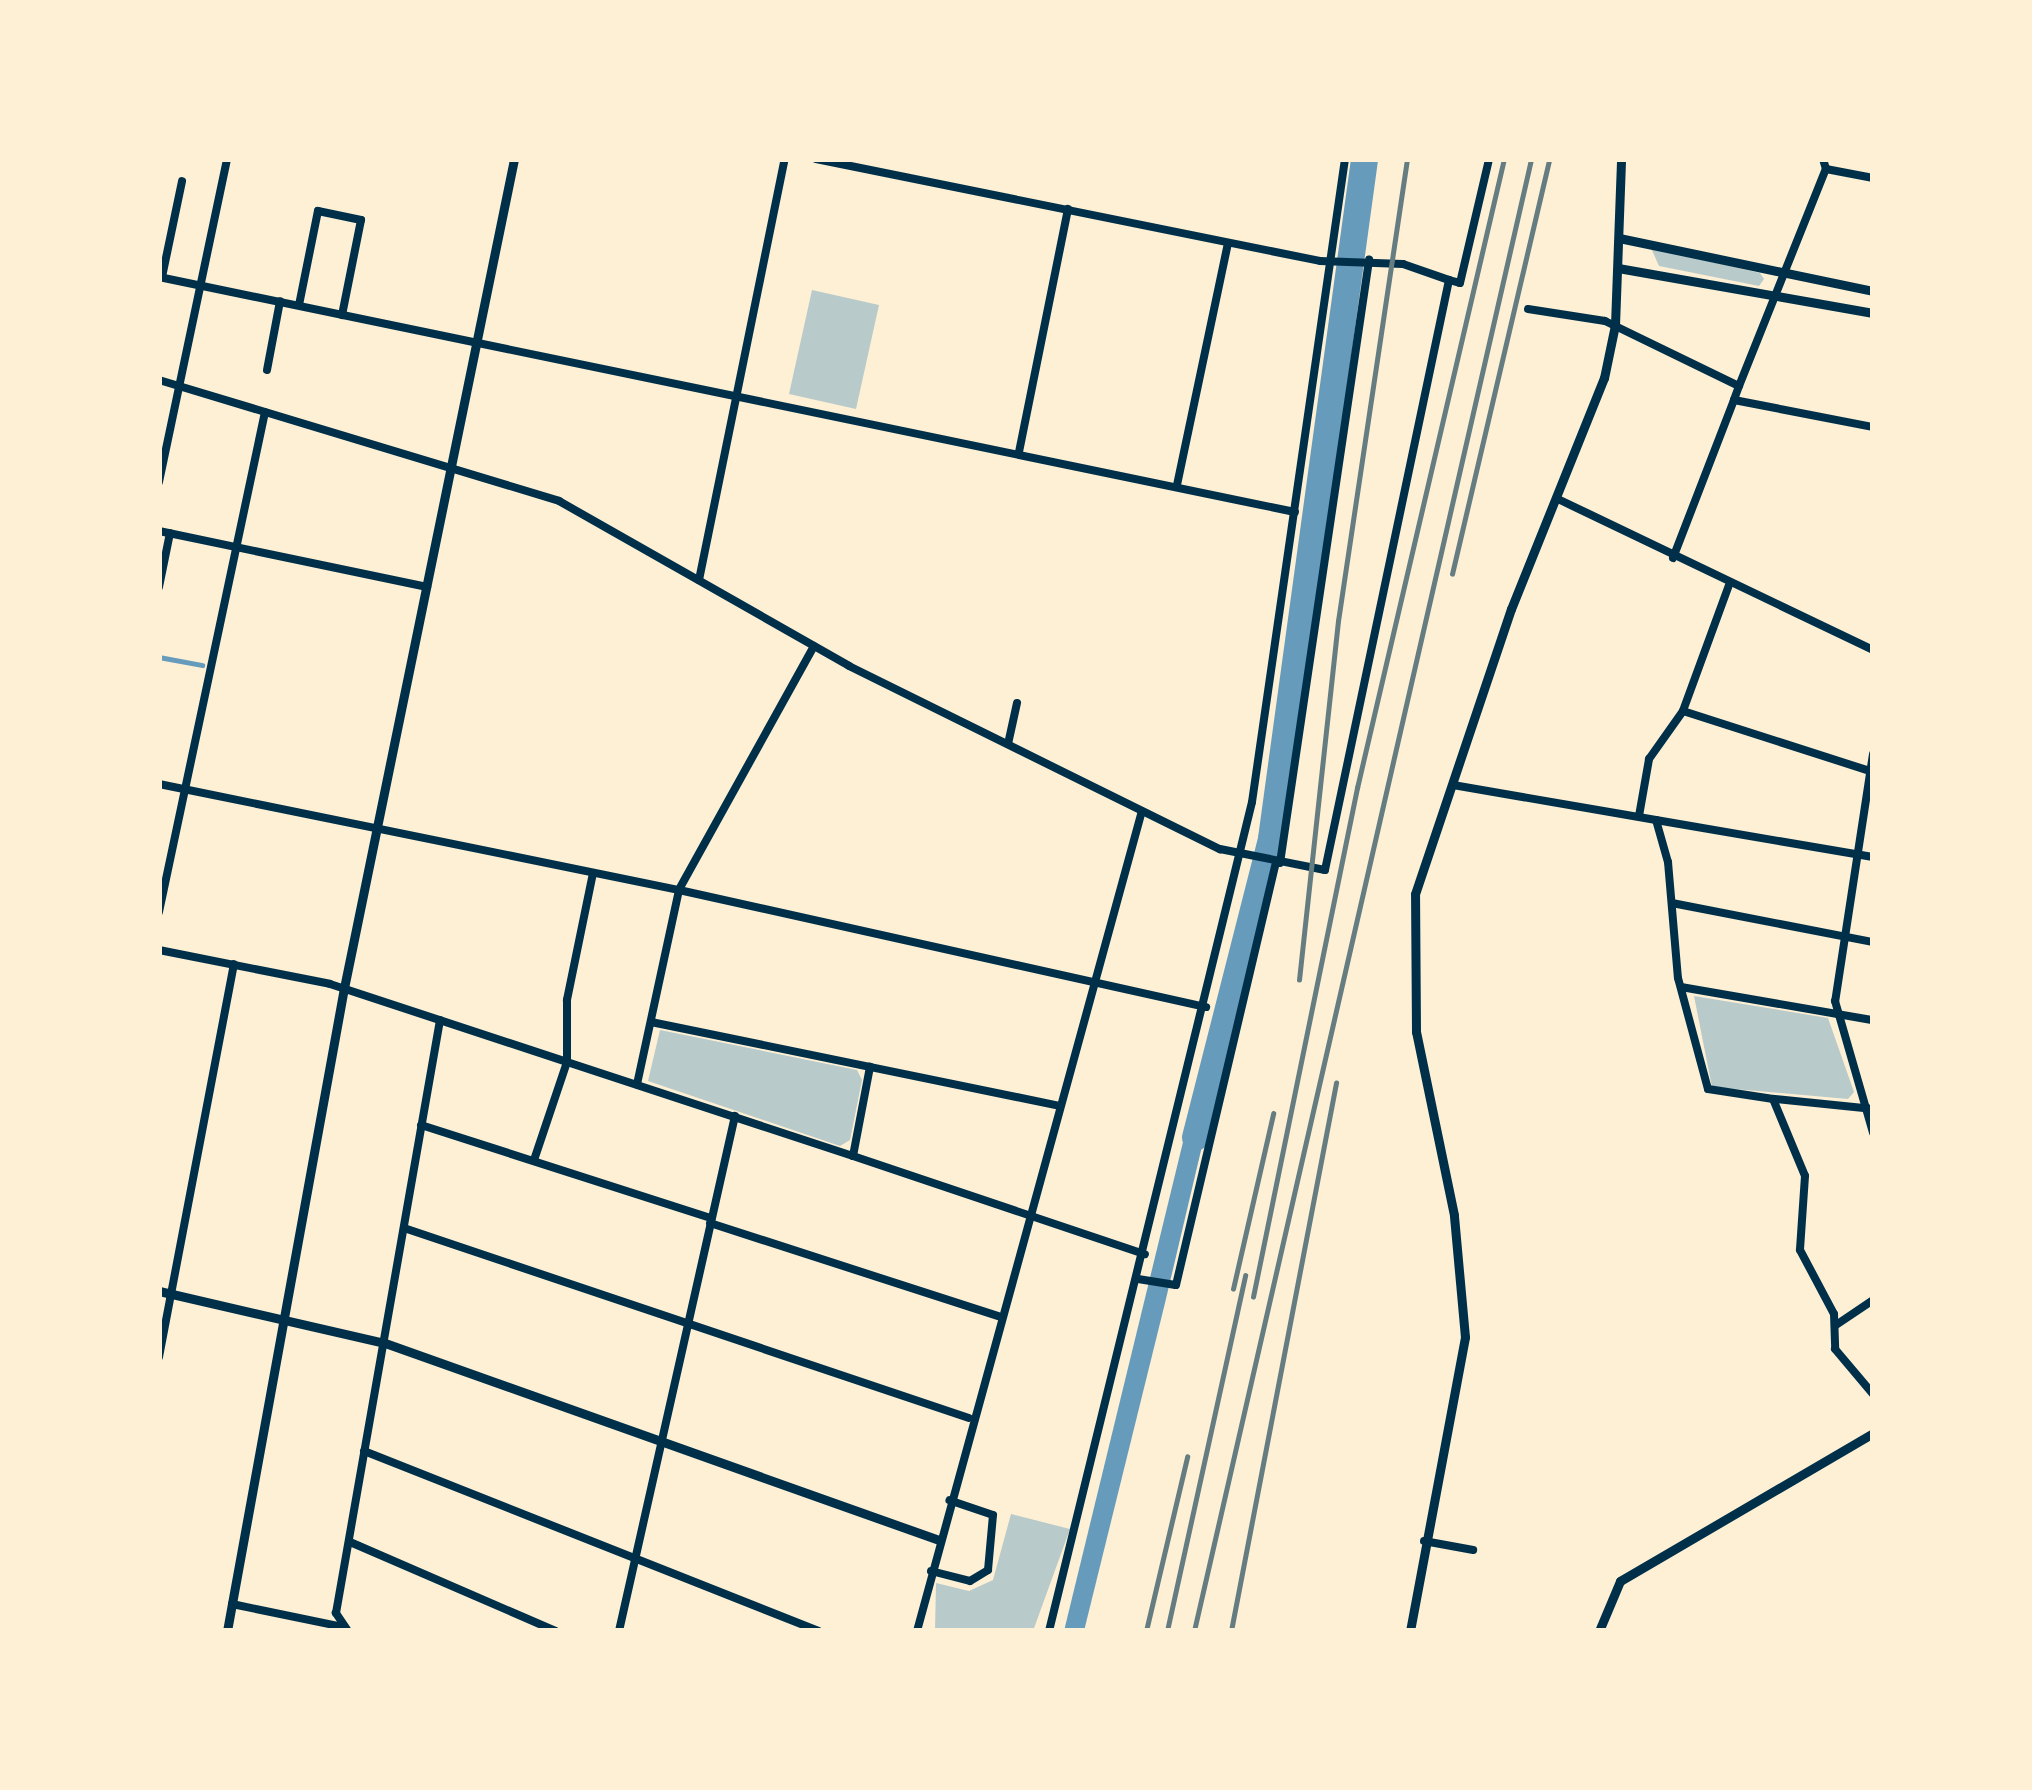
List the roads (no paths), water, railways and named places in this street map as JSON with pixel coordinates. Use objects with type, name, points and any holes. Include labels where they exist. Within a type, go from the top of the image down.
[{"type":"street","points":[[159,482],[227,159]]},
{"type":"street","points":[[227,1631],[344,988],[514,159]]},
{"type":"street","points":[[698,580],[784,159]]},
{"type":"street","points":[[816,159],[1228,243],[1331,261],[1369,260],[1460,283],[1489,159]]},
{"type":"street","points":[[1049,1631],[1244,857],[1345,159]]},
{"type":"street","points":[[1410,1631],[1465,1315],[1454,1215],[1416,1032],[1412,922],[1511,609],[1596,405],[1615,325],[1621,159]]},
{"type":"street","points":[[1673,558],[1824,164],[1873,178]]},
{"type":"street","points":[[182,181],[161,277],[1295,512]]},
{"type":"street","points":[[1019,452],[1068,209]]},
{"type":"street","points":[[299,305],[318,211],[361,220],[342,315]]},
{"type":"street","points":[[1619,238],[1873,291]]},
{"type":"street","points":[[1177,485],[1228,243]]},
{"type":"street","points":[[1138,1280],[1176,1285],[1278,863],[1369,260]]},
{"type":"street","points":[[1618,268],[1873,313]]},
{"type":"street","points":[[159,380],[559,500],[814,646],[1142,811],[1244,857],[1325,871],[1449,280]]},
{"type":"street","points":[[267,370],[280,301]]},
{"type":"street","points":[[1528,309],[1615,325],[1739,386]]},
{"type":"street","points":[[1734,400],[1873,427]]},
{"type":"street","points":[[159,912],[265,412]]},
{"type":"street","points":[[1560,500],[1729,585],[1873,650]]},
{"type":"street","points":[[159,531],[427,586]]},
{"type":"street","points":[[159,587],[170,533]]},
{"type":"street","points":[[1639,816],[1649,759],[1683,711],[1729,585]]},
{"type":"street","points":[[637,1085],[679,890],[814,646]]},
{"type":"street","points":[[1008,744],[1017,703]]},
{"type":"street","points":[[1683,711],[1871,771]]},
{"type":"street","points":[[1873,754],[1852,853],[1836,1014],[1869,1108],[1873,1133]]},
{"type":"street","points":[[159,784],[679,890],[1206,1007]]},
{"type":"street","points":[[1453,784],[1873,857]]},
{"type":"street","points":[[916,1631],[969,1418],[1142,811]]},
{"type":"street","points":[[1656,820],[1682,987],[1710,1093],[1869,1108]]},
{"type":"street","points":[[534,1160],[567,1062],[567,1000],[593,873]]},
{"type":"street","points":[[1672,903],[1873,942]]},
{"type":"street","points":[[159,950],[344,988],[1144,1254]]},
{"type":"street","points":[[159,1357],[234,964]]},
{"type":"street","points":[[1682,987],[1873,1020]]},
{"type":"street","points":[[338,1626],[440,1020]]},
{"type":"street","points":[[651,1022],[1059,1106]]},
{"type":"street","points":[[853,1156],[870,1067]]},
{"type":"street","points":[[1773,1099],[1805,1176],[1800,1250],[1836,1325],[1834,1349],[1873,1394]]},
{"type":"street","points":[[620,1631],[734,1116]]},
{"type":"street","points":[[421,1125],[998,1316]]},
{"type":"street","points":[[404,1228],[969,1418]]},
{"type":"street","points":[[159,1291],[385,1343],[939,1540]]},
{"type":"street","points":[[1836,1325],[1873,1300]]},
{"type":"street","points":[[1599,1631],[1620,1581],[1873,1432]]},
{"type":"street","points":[[364,1451],[819,1631]]},
{"type":"street","points":[[931,1571],[970,1581],[988,1570],[993,1515],[949,1500]]},
{"type":"street","points":[[1424,1541],[1473,1550]]},
{"type":"street","points":[[350,1542],[556,1631]]},
{"type":"street","points":[[232,1604],[348,1631]]},
{"type":"water","points":[[1193,1101],[1211,1108],[1165,1303],[1084,1631],[1064,1631]]},
{"type":"waterway","points":[[1195,1137],[1271,838],[1364,159]]},
{"type":"waterway","points":[[159,657],[202,665]]},
{"type":"railway","points":[[1299,980],[1338,621],[1407,159]]},
{"type":"railway","points":[[1253,1297],[1357,788],[1504,159]]},
{"type":"railway","points":[[1194,1631],[1531,159]]},
{"type":"railway","points":[[1452,574],[1549,159]]},
{"type":"railway","points":[[1231,1631],[1336,1083]]},
{"type":"railway","points":[[1233,1289],[1273,1114]]},
{"type":"railway","points":[[1167,1631],[1245,1275]]},
{"type":"railway","points":[[1146,1631],[1187,1457]]}]
